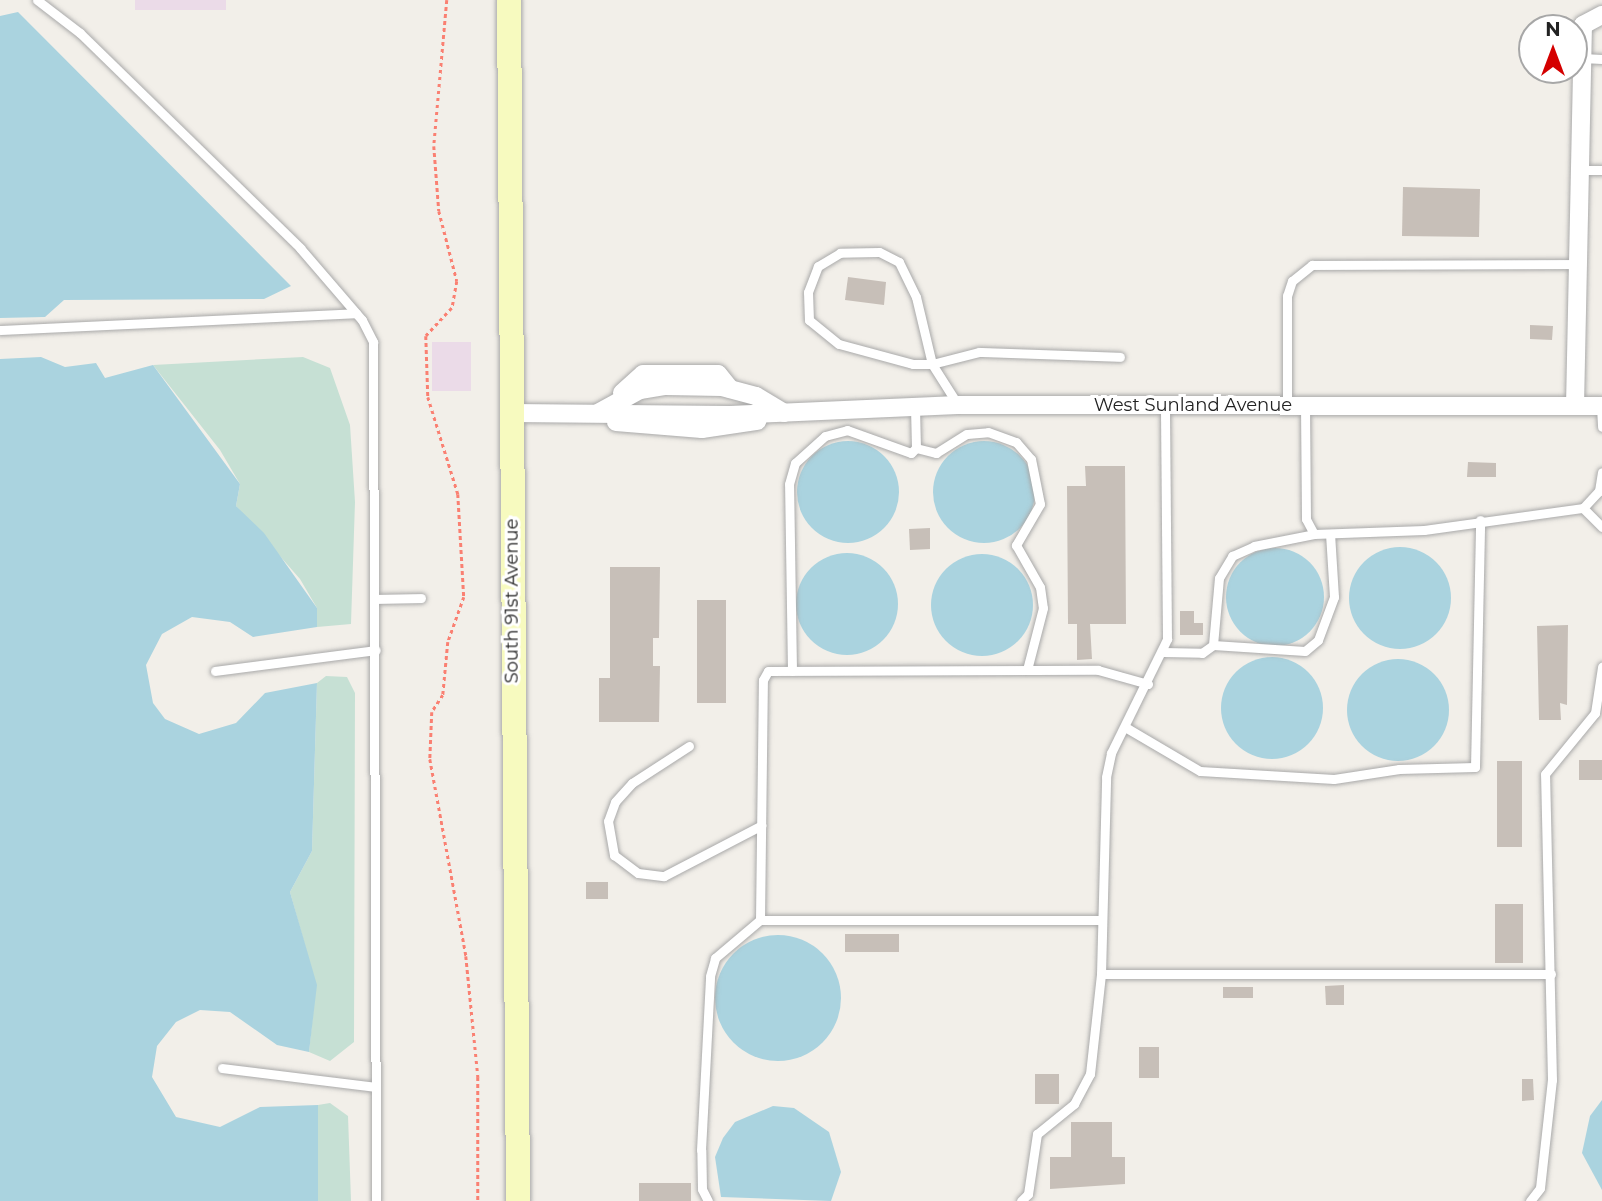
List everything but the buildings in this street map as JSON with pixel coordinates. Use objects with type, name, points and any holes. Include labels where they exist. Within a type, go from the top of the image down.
[{"type":"main road","name":"South 91st Avenue","points":[[509,0],[518,1201]]},
{"type":"street","points":[[1575,406],[1582,84]]},
{"type":"street","name":"West Sunland Avenue","points":[[511,413],[598,413],[652,387],[730,389],[756,396],[784,413]]},
{"type":"street","name":"West Sunland Avenue","points":[[598,413],[623,426],[730,429],[784,413],[915,406],[1602,406]]},
{"type":"lane","points":[[37,0],[80,33],[300,248],[356,313],[375,356],[376,1201]]},
{"type":"lane","points":[[1580,170],[1602,170]]},
{"type":"lane","points":[[958,405],[932,364],[916,297],[900,262],[879,252],[841,253],[818,266],[808,292],[809,320],[839,344],[913,364],[932,364],[979,352],[1120,357]]},
{"type":"lane","points":[[1314,534],[1306,519],[1296,405],[1287,296],[1292,281],[1312,265],[1578,264]]},
{"type":"lane","points":[[0,330],[356,313]]},
{"type":"lane","points":[[1021,1201],[1028,1194],[1037,1134],[1074,1104],[1090,1074],[1101,974],[1106,777],[1125,727],[1163,652],[1166,405]]},
{"type":"lane","points":[[915,406],[916,448]]},
{"type":"lane","points":[[1602,406],[1602,427]]},
{"type":"lane","points":[[792,671],[789,484],[795,463],[824,436],[847,430],[900,452],[916,448],[936,453],[967,434],[988,432],[1016,442],[1031,459],[1040,504],[1016,545],[1040,587],[1043,608],[1027,670]]},
{"type":"lane","points":[[1583,508],[1601,479]]},
{"type":"lane","points":[[1213,645],[1219,578],[1232,556],[1254,546],[1314,534],[1424,530],[1480,520],[1583,508]]},
{"type":"lane","points":[[1583,508],[1602,527]]},
{"type":"lane","points":[[1125,727],[1199,771],[1334,779],[1399,769],[1475,767],[1480,520]]},
{"type":"lane","points":[[1163,652],[1202,653],[1213,645],[1304,651],[1318,640],[1334,597],[1329,534]]},
{"type":"lane","points":[[377,599],[421,598]]},
{"type":"lane","points":[[215,671],[376,650]]},
{"type":"lane","points":[[1530,1201],[1540,1188],[1552,1080],[1545,774],[1595,713],[1602,667]]},
{"type":"lane","points":[[760,920],[763,680],[768,671],[1098,670],[1148,684]]},
{"type":"lane","points":[[689,746],[632,783],[615,802],[608,821],[614,855],[638,873],[664,876],[762,825]]},
{"type":"lane","points":[[708,1201],[702,1189],[701,1150],[710,976],[724,948],[760,920],[1102,920]]},
{"type":"lane","points":[[1101,974],[1551,974]]},
{"type":"lane","points":[[222,1069],[376,1087]]},
{"type":"path","points":[[447,0],[433,146],[439,211],[457,281],[452,308],[426,336],[431,415],[458,495],[464,597],[448,642],[443,695],[432,712],[430,759],[466,956],[478,1077],[478,1201]]},
{"type":"shaded area","points":[[135,0],[226,0],[226,10],[135,10]]},
{"type":"shaded area","points":[[432,342],[471,342],[471,391],[432,391]]},
{"type":"green space","points":[[303,357],[330,368],[350,425],[355,502],[351,624],[317,627],[317,608],[300,579],[236,506],[240,484],[220,450],[153,365]]},
{"type":"green space","points":[[326,676],[347,677],[355,693],[354,1042],[330,1061],[309,1052],[316,985],[290,892],[312,851],[317,683]]},
{"type":"green space","points":[[330,1103],[348,1116],[351,1201],[318,1201],[318,1105]]},
{"type":"water","points":[[18,12],[291,286],[264,299],[64,300],[45,317],[0,318],[0,16]]},
{"type":"water","points":[[41,357],[65,367],[96,363],[105,378],[153,365],[240,484],[236,506],[264,533],[317,608],[317,627],[253,637],[230,622],[192,617],[162,634],[146,665],[153,703],[165,719],[199,734],[236,723],[265,693],[317,683],[312,851],[290,892],[317,985],[309,1052],[277,1045],[230,1012],[200,1010],[176,1022],[157,1046],[152,1077],[176,1117],[220,1127],[260,1107],[318,1105],[318,1201],[0,1201],[0,359]]},
{"type":"water","points":[[848,441],[868,444],[891,463],[896,472],[899,492],[896,512],[877,535],[868,540],[848,543],[828,540],[805,521],[800,512],[797,492],[800,472],[819,449],[828,444]]},
{"type":"water","points":[[984,441],[1013,449],[1027,463],[1035,492],[1027,521],[1013,535],[984,543],[955,535],[941,521],[933,492],[941,463],[955,449]]},
{"type":"water","points":[[1400,547],[1420,550],[1443,569],[1448,578],[1451,598],[1448,618],[1429,641],[1420,646],[1400,649],[1380,646],[1357,627],[1352,618],[1349,598],[1352,578],[1371,555],[1380,550]]},
{"type":"water","points":[[1275,548],[1294,552],[1310,562],[1320,578],[1324,597],[1320,616],[1310,632],[1294,642],[1275,646],[1256,642],[1240,632],[1230,616],[1226,597],[1230,578],[1240,562],[1256,552]]},
{"type":"water","points":[[847,553],[867,556],[890,575],[895,584],[898,604],[895,624],[876,647],[867,652],[847,655],[827,652],[804,633],[799,624],[796,604],[799,584],[818,561],[827,556]]},
{"type":"water","points":[[982,554],[1002,557],[1025,576],[1030,585],[1033,605],[1030,625],[1011,648],[1002,653],[982,656],[962,653],[939,634],[934,625],[931,605],[934,585],[953,562],[962,557]]},
{"type":"water","points":[[1272,657],[1292,660],[1315,679],[1320,688],[1323,708],[1320,728],[1301,751],[1292,756],[1272,759],[1252,756],[1229,737],[1224,728],[1221,708],[1224,688],[1243,665],[1252,660]]},
{"type":"water","points":[[1398,659],[1418,662],[1441,681],[1446,690],[1449,710],[1446,730],[1427,753],[1418,758],[1398,761],[1378,758],[1355,739],[1350,730],[1347,710],[1350,690],[1369,667],[1378,662]]},
{"type":"water","points":[[778,935],[802,940],[822,954],[836,974],[841,998],[836,1022],[822,1042],[802,1056],[778,1061],[754,1056],[734,1042],[720,1022],[715,998],[720,974],[734,954],[754,940]]},
{"type":"water","points":[[1602,1100],[1602,1190],[1582,1153],[1590,1116]]},
{"type":"water","points":[[773,1106],[794,1108],[829,1132],[841,1172],[831,1201],[721,1197],[715,1157],[723,1138],[735,1122]]}]
